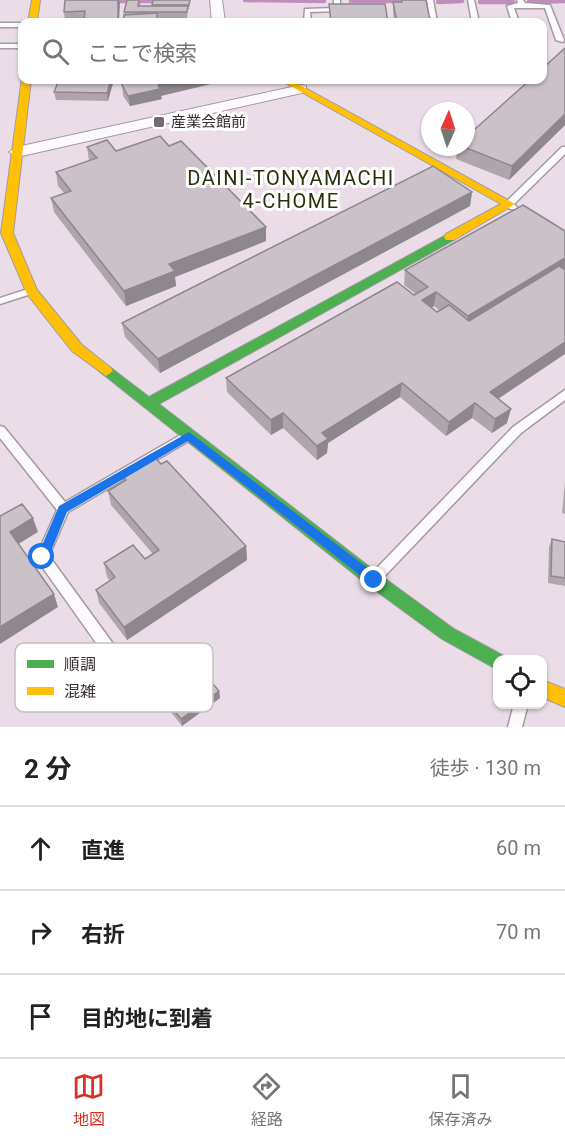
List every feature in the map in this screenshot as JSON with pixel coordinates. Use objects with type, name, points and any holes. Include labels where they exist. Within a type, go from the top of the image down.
[{"type":"street","points":[[34,18],[36,0]]},
{"type":"street","points":[[216,0],[218,18]]},
{"type":"street","points":[[26,84],[4,234],[31,291],[49,317],[77,348],[374,580],[448,634],[493,659]]},
{"type":"street","points":[[292,84],[514,207]]},
{"type":"street","points":[[17,152],[301,89]]},
{"type":"street","points":[[148,404],[514,207]]},
{"type":"street","points":[[547,690],[565,698]]},
{"type":"lane","points":[[307,18],[307,10],[338,10],[337,0]]},
{"type":"lane","points":[[430,0],[433,18]]},
{"type":"lane","points":[[471,0],[475,18]]},
{"type":"lane","points":[[514,18],[510,6],[521,3],[548,6],[560,40]]},
{"type":"lane","points":[[0,25],[18,25]]},
{"type":"lane","points":[[0,46],[18,46]]},
{"type":"lane","points":[[514,207],[565,149]]},
{"type":"lane","points":[[0,301],[31,291]]},
{"type":"lane","points":[[374,580],[517,430],[565,394]]},
{"type":"lane","points":[[0,430],[63,509]]},
{"type":"lane","points":[[104,643],[42,557],[63,509],[189,436]]},
{"type":"lane","points":[[515,727],[520,709]]},
{"type":"building","points":[[65,0],[118,0],[118,18],[84,18],[85,11],[64,12]]},
{"type":"building","points":[[127,0],[139,0],[138,6],[188,6],[187,12],[124,12]]},
{"type":"building","points":[[153,0],[190,0],[189,5],[152,5]]},
{"type":"building","points":[[401,0],[426,0],[430,18],[396,18],[393,2],[402,2]]},
{"type":"building","points":[[329,4],[385,4],[387,18],[331,18]]},
{"type":"building","points":[[157,13],[157,18],[124,18],[124,15]]},
{"type":"building","points":[[565,48],[565,114],[512,166],[475,151],[475,129],[526,84],[547,84],[547,64]]},
{"type":"building","points":[[57,84],[110,84],[107,93],[54,92]]},
{"type":"building","points":[[163,84],[158,85],[160,89],[128,96],[122,85]]},
{"type":"building","points":[[160,136],[169,146],[181,141],[266,227],[169,264],[175,271],[124,291],[51,198],[71,191],[56,172],[97,158],[87,147],[107,140],[116,151]]},
{"type":"building","points":[[433,166],[472,192],[158,359],[122,323]]},
{"type":"building","points":[[523,205],[565,231],[565,258],[468,316],[436,292],[422,300],[437,312],[449,305],[469,321],[559,266],[565,270],[565,342],[490,392],[511,409],[495,419],[475,403],[449,422],[402,383],[322,433],[328,439],[317,446],[283,413],[271,420],[226,378],[397,282],[414,295],[428,287],[405,270]]},
{"type":"building","points":[[152,454],[161,464],[167,461],[246,546],[124,627],[96,590],[115,577],[104,563],[133,545],[145,559],[159,550],[108,491],[126,480],[120,473]]},
{"type":"building","points":[[22,504],[33,518],[10,532],[54,594],[0,627],[0,516]]},
{"type":"building","points":[[552,539],[565,542],[565,578],[551,576]]},
{"type":"building","points":[[213,684],[219,691],[213,695]]},
{"type":"building","points":[[175,712],[190,712],[181,719]]},
{"type":"waterway","points":[[245,0],[324,1]]},
{"type":"waterway","points":[[112,1],[159,1]]},
{"type":"waterway","points":[[351,1],[399,1]]},
{"type":"waterway","points":[[438,2],[462,1]]},
{"type":"waterway","points":[[529,2],[565,1]]},
{"type":"waterway","points":[[480,2],[513,2]]},
{"type":"traffic: fast","points":[[148,404],[450,237]]},
{"type":"traffic: fast","points":[[106,371],[374,580],[448,634],[493,659]]},
{"type":"traffic: slow","points":[[34,18],[36,0]]},
{"type":"traffic: slow","points":[[26,84],[7,233],[31,291],[77,348],[106,371]]},
{"type":"traffic: slow","points":[[292,84],[509,204],[450,237]]},
{"type":"traffic: slow","points":[[547,690],[565,698]]},
{"type":"place","name":"産業会館前","points":[[159,122]]},
{"type":"district","name":"DAINI-TONYAMACHI 4-CHOME","points":[[291,190]]},
{"type":"route","points":[[42,557],[63,509],[189,436],[374,580]]}]
